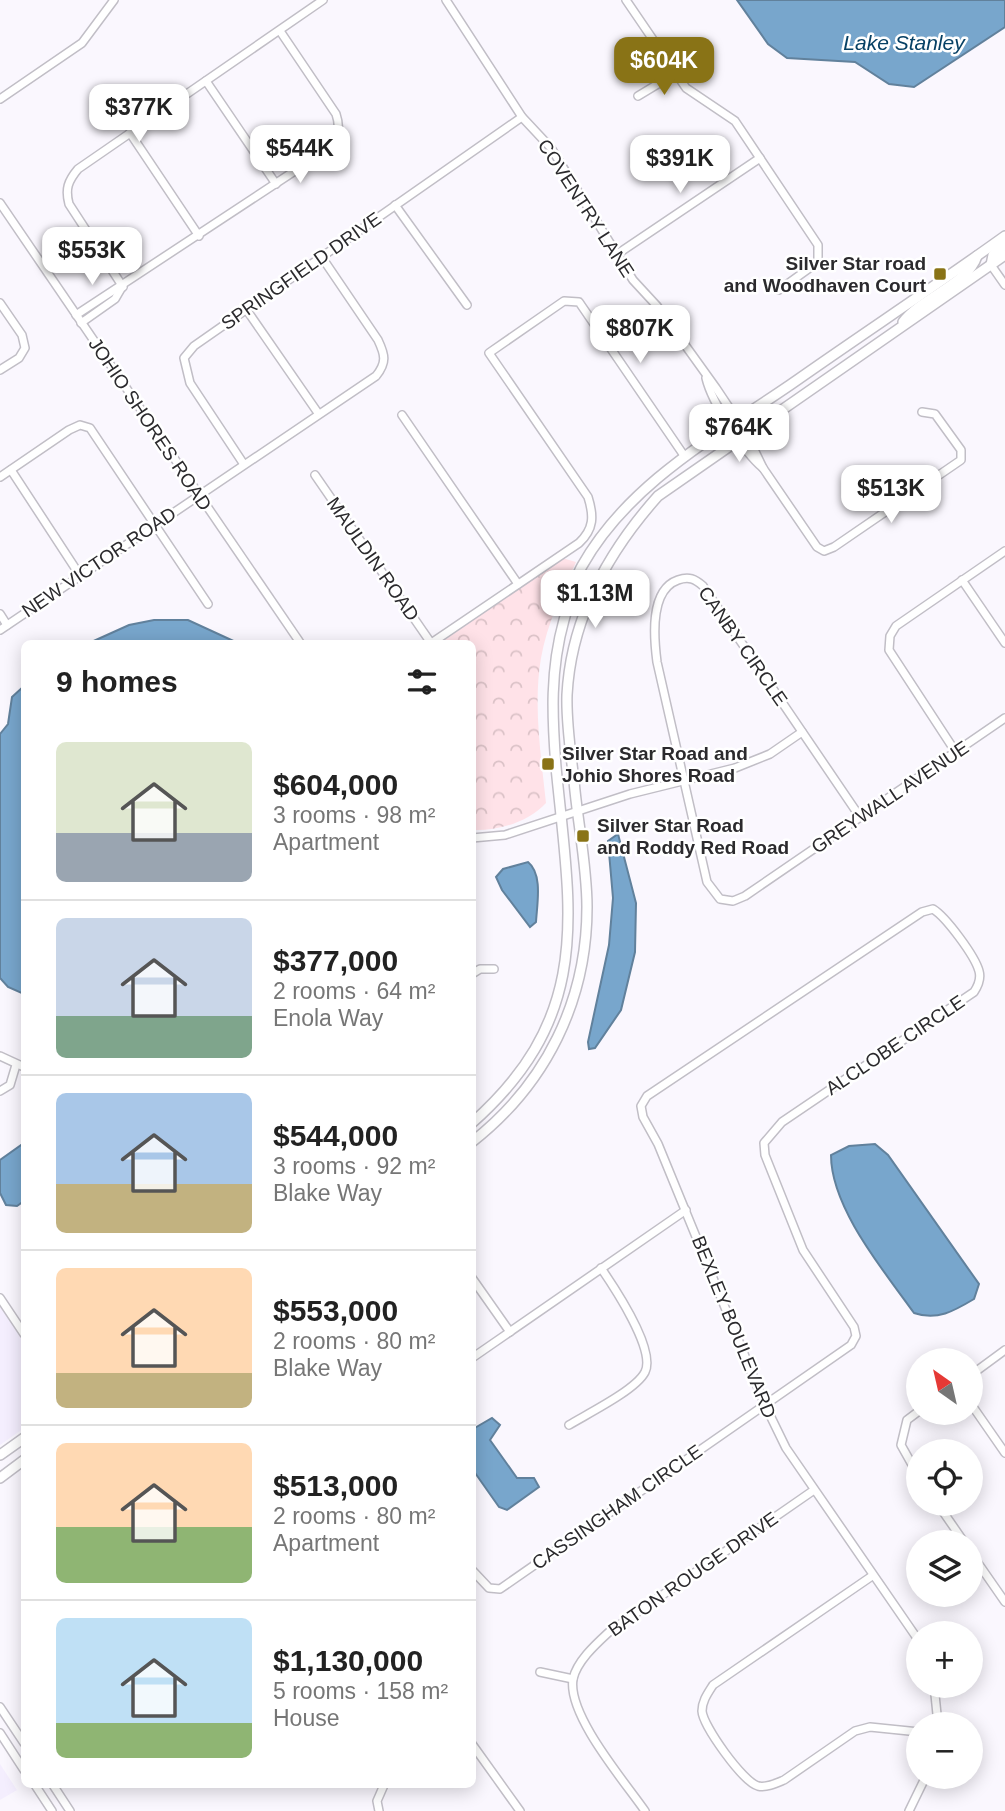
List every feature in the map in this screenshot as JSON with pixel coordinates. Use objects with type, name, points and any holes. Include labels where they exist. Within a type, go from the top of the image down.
[{"type":"main road","points":[[476,1120],[492,1106],[527,1063],[560,992],[568,957],[570,917],[552,699],[557,643],[580,570],[622,510],[685,457],[1005,236]]},
{"type":"main road","points":[[991,265],[993,255],[1005,245]]},
{"type":"main road","points":[[476,1138],[528,1088],[554,1051],[580,978],[587,905],[567,696],[578,635],[606,562],[658,496],[742,435],[1005,255]]},
{"type":"main road","points":[[898,330],[911,312],[971,269],[977,256]]},
{"type":"main road","points":[[476,1127],[485,1120],[492,1106]]},
{"type":"main road","points":[[0,1455],[21,1440]]},
{"type":"main road","points":[[0,1478],[21,1462]]},
{"type":"street","points":[[0,99],[82,43],[114,0]]},
{"type":"street","points":[[122,287],[69,204],[66,191],[69,180],[78,169],[323,0]]},
{"type":"street","name":"COVENTRY LANE","points":[[446,0],[522,117],[551,148],[616,255],[676,332],[817,547],[824,551],[961,460],[961,450],[935,414],[922,412]]},
{"type":"street","points":[[626,0],[685,88],[735,121],[818,244],[818,262],[779,290]]},
{"type":"street","points":[[76,315],[199,236],[328,149],[337,139],[340,125],[336,114],[279,31]]},
{"type":"street","points":[[638,96],[676,73]]},
{"type":"street","points":[[206,81],[276,184]]},
{"type":"street","name":"SPRINGFIELD DRIVE","points":[[243,463],[190,383],[184,358],[194,346],[522,117]]},
{"type":"street","points":[[130,133],[199,236]]},
{"type":"street","points":[[616,255],[760,158]]},
{"type":"street","name":"JOHIO SHORES ROAD","points":[[0,203],[298,640]]},
{"type":"street","points":[[395,205],[467,305]]},
{"type":"street","name":"NEW VICTOR ROAD","points":[[0,630],[243,463],[376,376],[383,366],[385,354],[321,256]]},
{"type":"street","points":[[991,265],[1005,285]]},
{"type":"street","points":[[81,323],[115,299],[122,287]]},
{"type":"street","points":[[436,640],[589,533],[593,518],[588,497],[489,353],[564,301],[574,300],[584,308],[685,457]]},
{"type":"street","points":[[0,303],[22,335],[25,348],[19,358],[0,370]]},
{"type":"street","points":[[246,309],[318,413]]},
{"type":"street","points":[[402,415],[518,584]]},
{"type":"street","points":[[0,477],[69,430],[80,425],[90,428],[208,604]]},
{"type":"street","points":[[11,470],[79,575]]},
{"type":"street","name":"MAULDIN ROAD","points":[[315,475],[427,640]]},
{"type":"street","points":[[955,751],[889,650],[890,636],[896,626],[1005,551]]},
{"type":"street","name":"CANBY CIRCLE","points":[[707,882],[682,781],[654,636],[656,614],[664,590],[673,581],[685,577],[695,579],[703,586],[860,817]]},
{"type":"street","points":[[962,580],[1005,643]]},
{"type":"street","points":[[0,614],[8,625]]},
{"type":"street","name":"GREYWALL AVENUE","points":[[707,882],[720,899],[733,901],[745,896],[1005,718]]},
{"type":"street","points":[[476,838],[505,835],[577,810],[753,762],[802,732]]},
{"type":"street","name":"ALCLOBE CIRCLE","points":[[686,1210],[643,1117],[641,1106],[647,1096],[922,912],[933,909],[943,915],[979,971],[979,983],[974,992],[782,1122],[764,1143],[765,1154],[803,1250],[854,1327],[856,1336],[851,1345],[765,1405]]},
{"type":"street","points":[[476,972],[494,969]]},
{"type":"street","points":[[0,1056],[21,1066]]},
{"type":"street","points":[[0,1091],[10,1085],[16,1065]]},
{"type":"street","points":[[476,1355],[686,1210]]},
{"type":"street","name":"BEXLEY BOULEVARD","points":[[686,1210],[784,1446],[906,1623]]},
{"type":"street","points":[[569,1425],[637,1382],[647,1371],[647,1358],[630,1314],[601,1268]]},
{"type":"street","points":[[476,1284],[510,1332]]},
{"type":"street","points":[[0,1298],[21,1330]]},
{"type":"street","points":[[984,1365],[1005,1350]]},
{"type":"street","name":"CASSINGHAM CIRCLE","points":[[476,1574],[489,1588],[500,1589],[765,1405]]},
{"type":"street","points":[[984,1423],[1005,1453]]},
{"type":"street","points":[[906,1424],[901,1445],[906,1454]]},
{"type":"street","name":"BATON ROUGE DRIVE","points":[[573,1679],[593,1647],[609,1632],[814,1490]]},
{"type":"street","points":[[983,1570],[1005,1602]]},
{"type":"street","points":[[872,1576],[713,1685],[704,1700],[702,1712],[706,1724],[744,1778],[758,1786],[773,1785],[784,1780],[855,1731],[870,1727],[906,1731]]},
{"type":"street","points":[[540,1672],[573,1679],[574,1695],[585,1723],[645,1811]]},
{"type":"street","points":[[0,1707],[21,1738]]},
{"type":"street","points":[[0,1733],[21,1765]]},
{"type":"street","points":[[476,1750],[520,1811]]},
{"type":"street","points":[[37,1788],[52,1811]]},
{"type":"street","points":[[55,1788],[70,1811]]},
{"type":"street","points":[[379,1811],[377,1801],[383,1788]]},
{"type":"street","points":[[909,1811],[920,1789]]},
{"type":"shaded area","points":[[0,1307],[21,1338],[21,1430],[0,1445]]},
{"type":"shaded area","points":[[0,1764],[17,1790],[0,1800]]},
{"type":"green space","points":[[562,558],[576,562],[547,633],[541,658],[539,730],[546,803],[531,815],[512,824],[476,830],[476,640],[445,640]]},
{"type":"water","name":"Lake Stanley","points":[[737,0],[1005,0],[1005,27],[914,87],[889,84],[855,62],[787,58],[768,44]]},
{"type":"water","points":[[154,620],[188,620],[231,640],[96,640],[129,625]]},
{"type":"water","points":[[21,689],[21,993],[8,987],[0,978],[0,734],[8,724],[12,697]]},
{"type":"water","points":[[618,834],[636,903],[635,952],[621,1010],[595,1048],[589,1049],[588,1042],[609,945],[613,898],[608,841]]},
{"type":"water","points":[[528,862],[536,874],[538,890],[536,922],[530,927],[502,890],[496,877],[503,869]]},
{"type":"water","points":[[875,1144],[888,1155],[979,1284],[974,1299],[938,1315],[914,1313],[861,1238],[840,1196],[833,1175],[831,1155],[849,1146]]},
{"type":"water","points":[[21,1145],[21,1203],[17,1206],[6,1205],[0,1193],[0,1160]]},
{"type":"water","points":[[492,1418],[500,1425],[490,1440],[517,1478],[534,1478],[539,1487],[507,1510],[499,1507],[476,1474],[476,1427]]},
{"type":"place","name":"Silver Star road and Woodhaven Court","points":[[940,274]]},
{"type":"place","name":"Silver Star Road and Johio Shores Road","points":[[548,764]]},
{"type":"place","name":"Silver Star Road and Roddy Red Road","points":[[583,836]]}]
